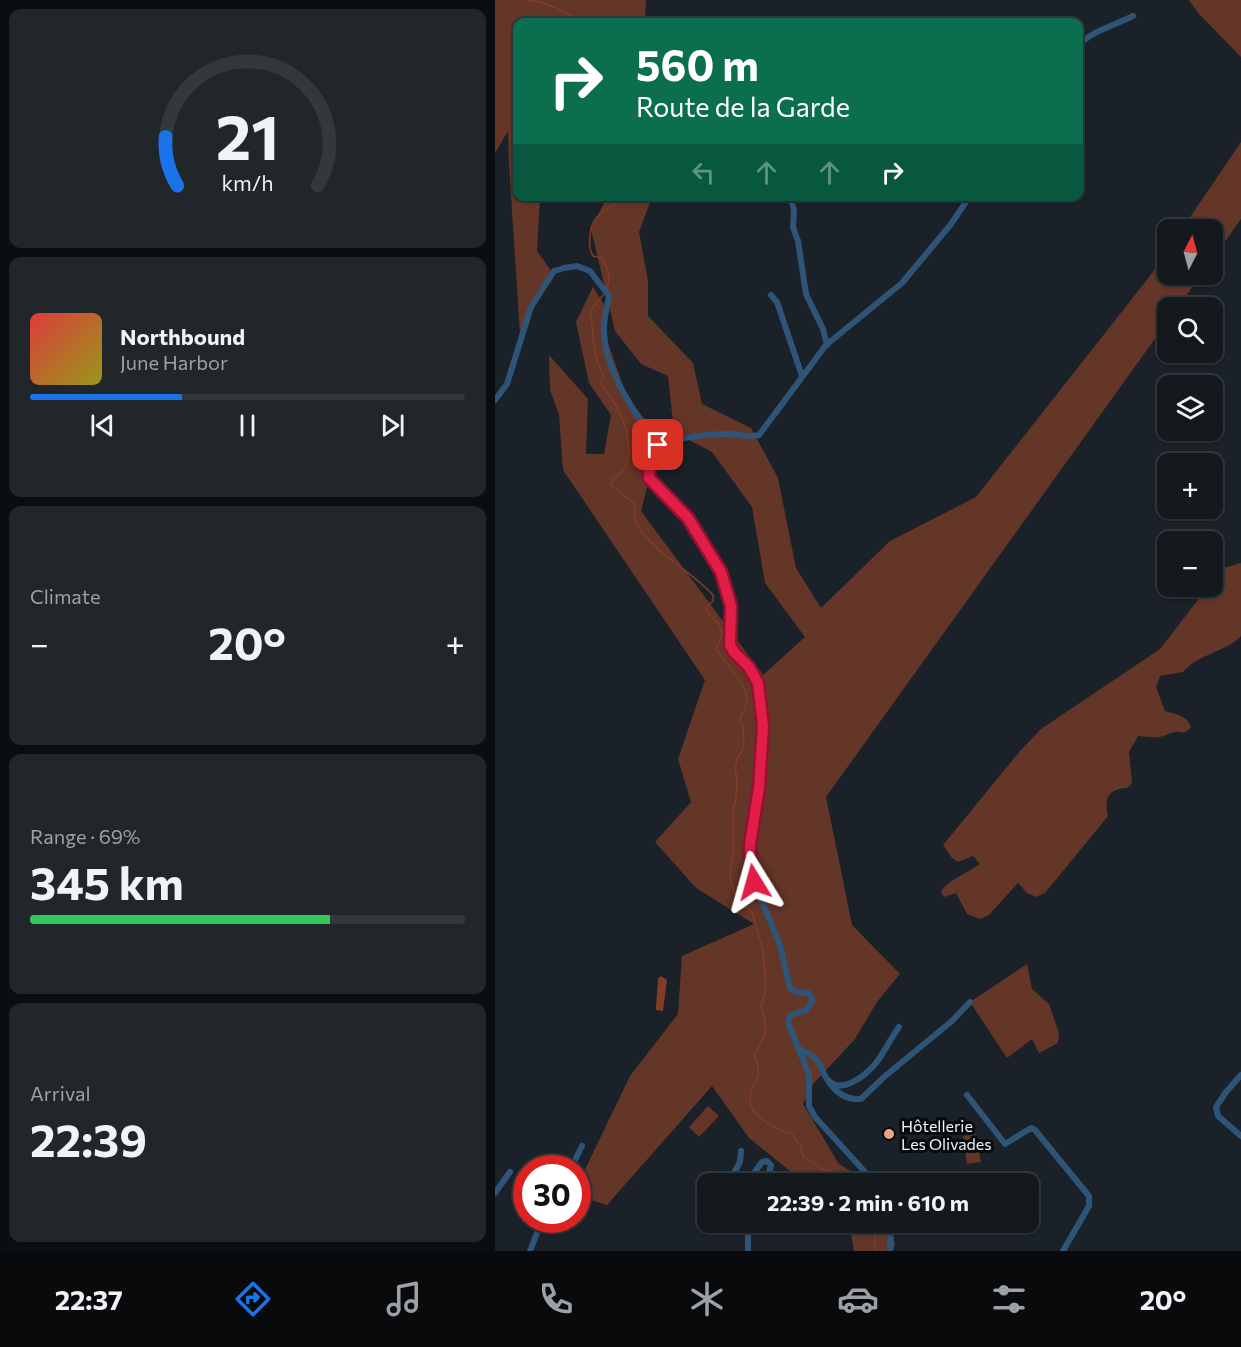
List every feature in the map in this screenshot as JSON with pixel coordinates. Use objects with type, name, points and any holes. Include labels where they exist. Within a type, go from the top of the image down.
[{"type":"street","points":[[1083,41],[1090,35],[1133,16]]},
{"type":"street","points":[[792,201],[793,227],[798,241],[806,294],[823,330],[827,345]]},
{"type":"street","points":[[866,1173],[811,1112],[808,1100],[810,1081],[801,1049],[789,1026],[789,1018],[794,1014],[805,1012],[812,998],[808,993],[796,992],[790,988],[780,945],[754,882],[750,855],[759,788],[763,726],[758,683],[749,667],[730,645],[731,606],[721,572],[688,518],[649,478],[650,457],[658,445],[701,435],[727,434],[753,437],[759,435],[827,345],[902,283],[951,224],[967,201]]},
{"type":"street","points":[[495,400],[507,384],[531,307],[554,271],[577,266],[590,271],[608,294],[603,334],[607,354],[624,394],[658,445]]},
{"type":"street","points":[[771,295],[777,302],[783,317],[803,376]]},
{"type":"street","points":[[801,1049],[813,1056],[819,1063],[823,1074],[842,1096],[853,1100],[861,1099],[884,1077],[952,1022],[970,1002]]},
{"type":"street","points":[[829,1082],[839,1087],[849,1084],[864,1074],[876,1063],[899,1027]]},
{"type":"street","points":[[1241,1075],[1225,1092],[1216,1107],[1218,1116],[1241,1136]]},
{"type":"street","points":[[967,1095],[1005,1144],[1027,1129],[1035,1130],[1089,1196],[1089,1206],[1063,1251]]},
{"type":"street","points":[[578,1155],[582,1146]]},
{"type":"street","points":[[734,1173],[740,1162],[741,1151]]},
{"type":"street","points":[[754,1173],[762,1162],[767,1161],[771,1165],[770,1173]]},
{"type":"street","points":[[495,1193],[510,1172]]},
{"type":"street","points":[[530,1251],[537,1233]]},
{"type":"street","points":[[748,1251],[749,1233]]},
{"type":"street","points":[[890,1251],[891,1233]]},
{"type":"shaded area","points":[[495,0],[646,0],[645,18],[513,18],[513,201],[540,201],[537,251],[552,272],[520,335],[508,131],[495,153]]},
{"type":"shaded area","points":[[1189,0],[1241,0],[1241,57],[1199,14]]},
{"type":"shaded area","points":[[1241,142],[1241,219],[1223,244],[1223,219],[1189,219]]},
{"type":"shaded area","points":[[605,201],[651,201],[639,232],[648,281],[648,316],[693,363],[702,404],[751,428],[778,478],[796,568],[821,608],[890,541],[976,497],[1157,266],[1157,285],[1194,285],[1185,297],[1157,297],[1157,336],[826,797],[852,925],[900,974],[877,1002],[855,1039],[813,1084],[803,1104],[839,1164],[854,1173],[793,1173],[749,1138],[712,1086],[607,1205],[591,1200],[591,1157],[630,1076],[678,1014],[682,956],[754,924],[696,888],[655,842],[691,802],[678,759],[705,680],[563,470],[559,415],[550,390],[549,355],[588,399],[586,454],[604,454],[611,415],[589,383],[576,322],[593,287],[605,306],[608,343],[626,394],[659,439],[641,511],[763,675],[805,637],[765,583],[752,507],[712,452],[674,432],[668,376],[641,364],[615,331],[591,229]]},
{"type":"shaded area","points":[[1241,563],[1241,636],[1235,642],[1197,661],[1183,672],[1160,676],[1156,687],[1165,711],[1185,718],[1191,728],[1184,733],[1174,732],[1159,737],[1138,736],[1129,752],[1132,783],[1127,788],[1115,790],[1109,796],[1107,799],[1108,816],[1045,893],[1036,897],[1027,893],[1018,883],[989,915],[980,919],[967,914],[956,893],[944,897],[941,892],[948,884],[980,864],[973,856],[958,862],[952,858],[943,845],[1020,751],[1041,729],[1160,649],[1200,597],[1223,597],[1223,568]]},
{"type":"shaded area","points":[[1027,964],[1032,989],[1049,1004],[1059,1033],[1058,1043],[1039,1053],[1032,1039],[1007,1058],[970,1002]]},
{"type":"shaded area","points":[[661,976],[667,980],[663,1011],[656,1010],[658,979]]},
{"type":"shaded area","points":[[708,1106],[719,1116],[699,1137],[689,1127]]},
{"type":"shaded area","points":[[976,1134],[981,1162],[967,1164],[963,1136]]},
{"type":"shaded area","points":[[851,1233],[892,1233],[895,1244],[893,1251],[854,1251]]},
{"type":"waterway","points":[[527,0],[544,3],[577,18]]},
{"type":"waterway","points":[[607,288],[609,276],[606,265],[602,258],[593,256],[589,242],[596,218],[619,201]]},
{"type":"waterway","points":[[603,295],[590,311],[595,353],[604,377],[600,383],[622,418],[628,441],[626,463],[621,472],[612,479],[611,485],[635,504],[634,516],[643,534],[713,595],[713,601],[707,606],[706,611],[719,624],[722,634],[716,649],[740,682],[747,696],[740,720],[743,726],[744,747],[737,759],[735,770],[737,778],[733,811],[733,857],[730,871],[735,893],[752,912],[763,951],[766,987],[761,1007],[766,1025],[764,1036],[754,1055],[758,1076],[752,1087],[751,1106],[765,1122],[792,1134],[800,1145],[803,1156],[824,1170],[834,1173]]},
{"type":"waterway","points":[[875,1233],[875,1251]]},
{"type":"place","name":"Hôtellerie Les Olivades","points":[[889,1134]]},
{"type":"route","points":[[658,445],[650,457],[649,478],[688,518],[721,572],[731,606],[730,645],[749,667],[758,683],[763,726],[759,788],[750,844],[754,882]]}]
